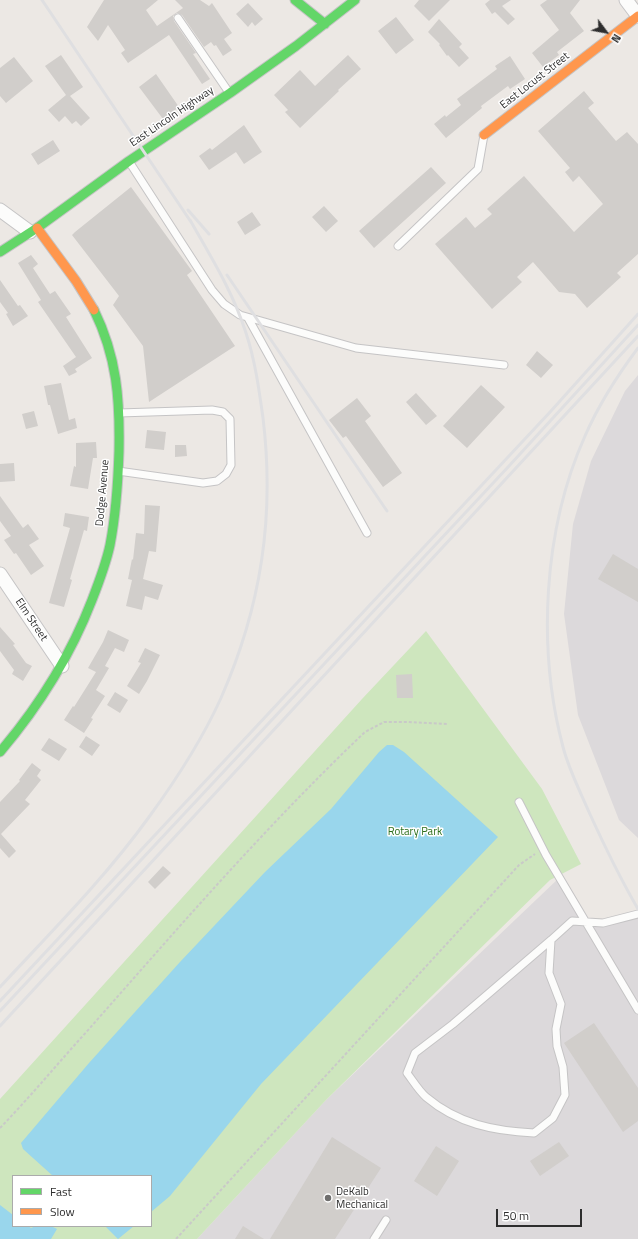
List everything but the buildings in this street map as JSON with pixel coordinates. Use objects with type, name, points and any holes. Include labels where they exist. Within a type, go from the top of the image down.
[{"type":"street","points":[[296,0],[325,24]]},
{"type":"street","name":"East Lincoln Highway","points":[[0,252],[34,230],[129,161],[230,93],[325,24],[355,0]]},
{"type":"street","points":[[626,0],[638,16]]},
{"type":"street","name":"East Locust Street","points":[[484,135],[638,16]]},
{"type":"street","points":[[0,210],[34,230]]},
{"type":"street","name":"Dodge Avenue","points":[[0,752],[42,699],[62,666],[82,628],[100,580],[110,546],[118,482],[118,391],[113,357],[94,308],[34,230]]},
{"type":"street","name":"Elm Street","points":[[0,574],[62,666]]},
{"type":"lane","points":[[178,18],[230,93]]},
{"type":"lane","points":[[398,246],[478,169],[484,135]]},
{"type":"lane","points":[[129,161],[212,290],[224,304],[240,315],[356,348],[504,365]]},
{"type":"lane","points":[[248,318],[367,533]]},
{"type":"lane","points":[[118,413],[212,410],[223,412],[230,419],[231,465],[226,474],[217,481],[203,483],[118,471]]},
{"type":"lane","points":[[519,802],[543,849],[638,1010]]},
{"type":"lane","points":[[551,940],[549,973],[561,1004],[556,1029],[557,1046],[563,1067],[565,1095],[553,1118],[534,1133],[506,1132],[482,1127],[455,1117],[425,1096],[407,1073],[415,1053],[453,1024],[572,921],[603,923],[638,914]]},
{"type":"lane","points":[[374,1239],[386,1220]]},
{"type":"path","points":[[0,1128],[25,1102],[88,1029],[267,829],[365,732],[384,722],[447,724]]},
{"type":"path","points":[[176,1239],[519,865],[543,849]]},
{"type":"shaded area","points":[[638,375],[638,838],[619,820],[578,715],[564,614],[573,524],[591,461],[625,391]]},
{"type":"shaded area","points":[[559,878],[586,923],[638,914],[638,1239],[197,1239],[326,1100]]},
{"type":"green space","name":"Rotary Park","points":[[426,631],[542,789],[581,864],[550,880],[326,1100],[197,1239],[0,1239],[0,1099],[362,699]]},
{"type":"water","points":[[387,745],[393,745],[404,752],[498,837],[261,1084],[170,1196],[152,1211],[152,1175],[52,1175],[23,1149],[21,1143],[89,1063],[180,962],[265,872],[331,809],[379,752]]},
{"type":"water","points":[[0,1205],[12,1214],[12,1227],[51,1227],[57,1229],[51,1239],[0,1239]]},
{"type":"water","points":[[106,1227],[133,1227],[118,1239]]},
{"type":"railway","points":[[42,0],[193,225]]},
{"type":"railway","points":[[188,210],[209,234]]},
{"type":"railway","points":[[0,987],[114,862],[149,817],[179,774],[206,729],[221,698],[235,664],[255,596],[262,561],[266,526],[267,491],[263,418],[258,385],[249,343],[235,303],[190,220]]},
{"type":"railway","points":[[227,275],[387,511]]},
{"type":"railway","points":[[0,1001],[551,411],[638,314]]},
{"type":"railway","points":[[0,1011],[509,466],[638,325]]},
{"type":"railway","points":[[0,1026],[638,336]]},
{"type":"railway","points":[[638,348],[602,401],[585,436],[571,472],[560,510],[553,550],[548,590],[547,630],[555,709],[565,756],[600,837],[638,909]]},
{"type":"traffic: fast","points":[[295,0],[325,24]]},
{"type":"traffic: fast","points":[[0,252],[37,228],[129,161],[230,93],[296,46],[355,0]]},
{"type":"traffic: fast","points":[[0,752],[41,698],[64,661],[92,600],[110,545],[118,475],[118,396],[116,379],[108,345],[94,310]]},
{"type":"traffic: slow","points":[[484,135],[638,16]]},
{"type":"traffic: slow","points":[[37,228],[76,281],[94,310]]},
{"type":"place","name":"DeKalb Mechanical","points":[[328,1198]]}]
